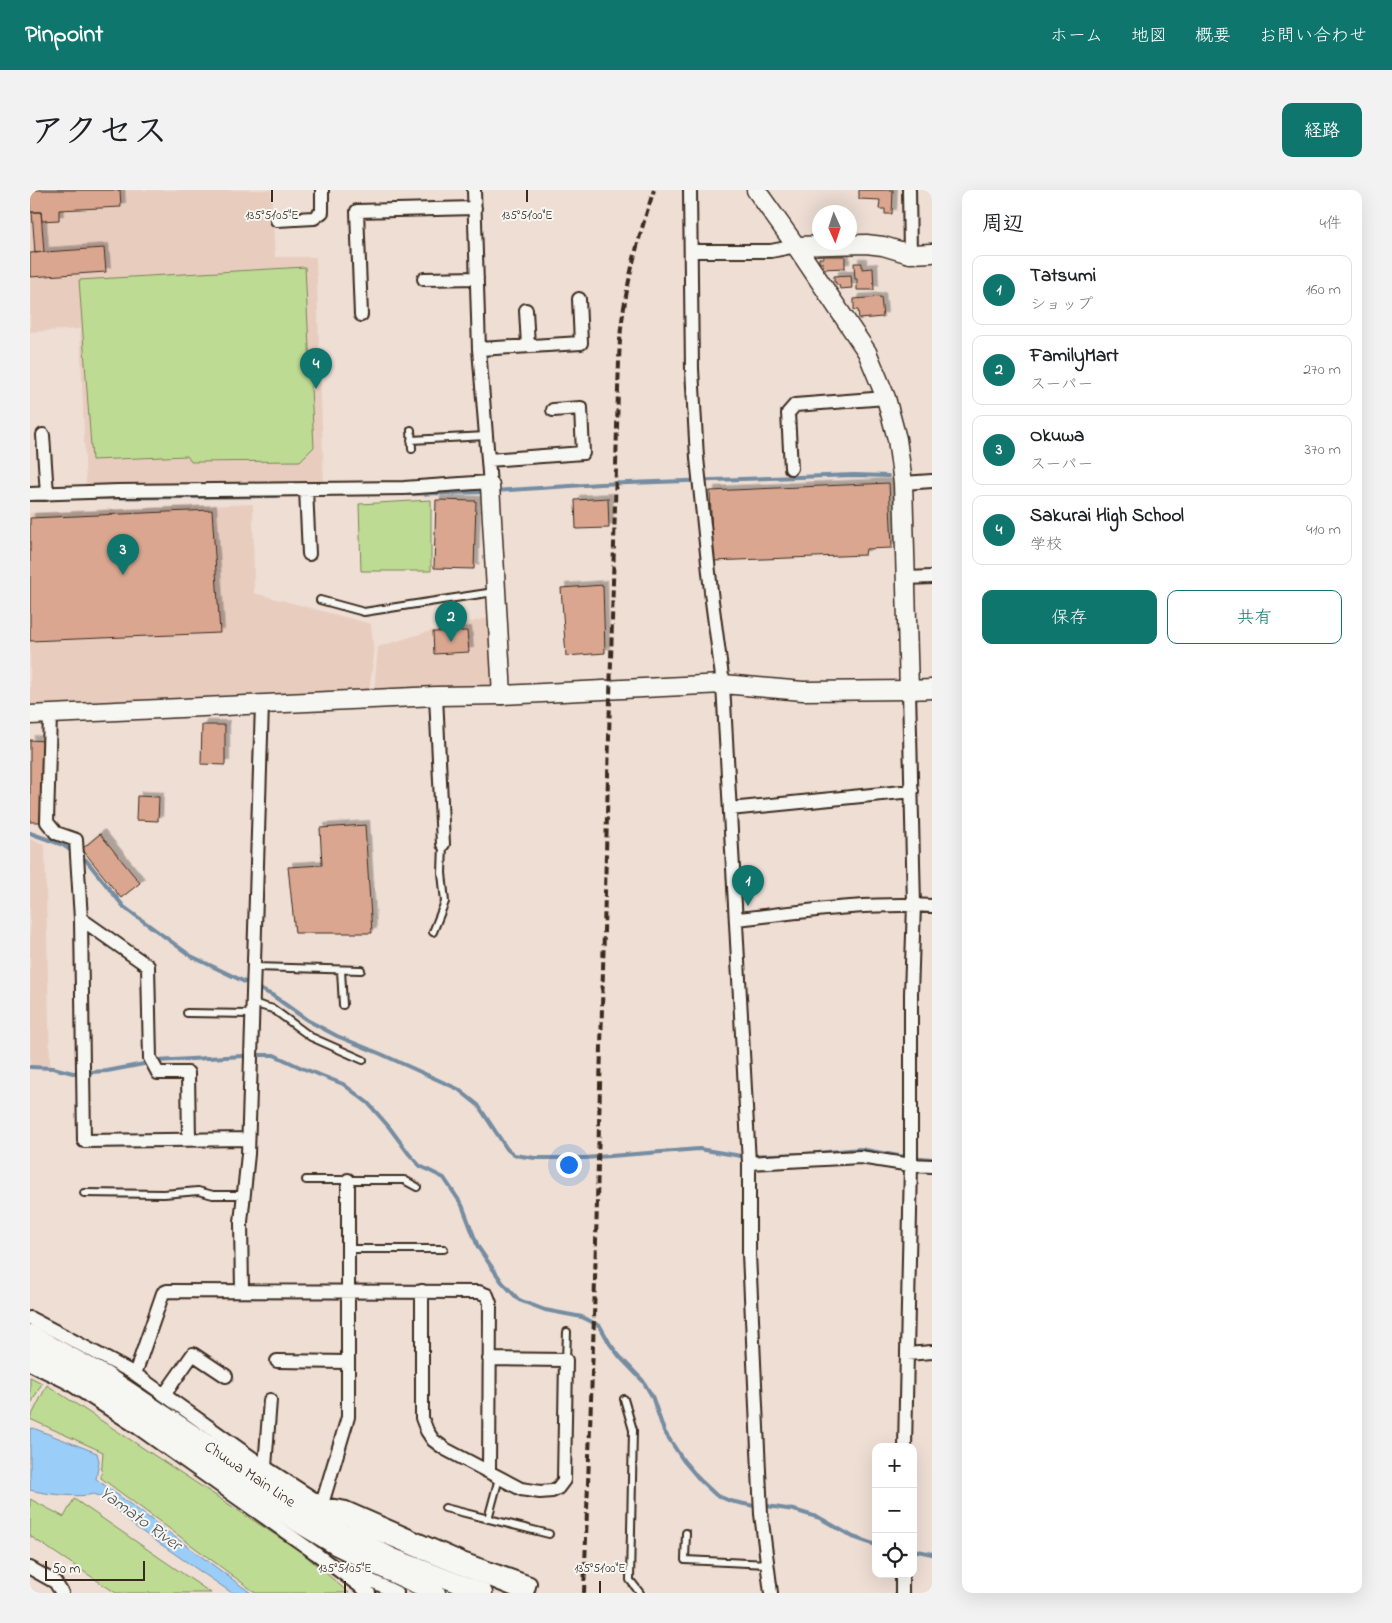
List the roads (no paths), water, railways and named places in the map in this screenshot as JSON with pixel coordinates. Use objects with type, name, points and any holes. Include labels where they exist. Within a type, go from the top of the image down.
[{"type":"street","points":[[277,220],[314,218],[322,212],[322,190]]},
{"type":"street","points":[[474,190],[479,349],[490,488],[502,695]]},
{"type":"street","points":[[690,190],[692,369],[699,486],[723,684],[750,1163],[749,1254],[761,1514],[771,1593]]},
{"type":"street","points":[[756,190],[868,352],[886,398],[897,439],[903,483],[914,905],[911,994],[911,1165],[905,1443]]},
{"type":"street","points":[[909,190],[910,254]]},
{"type":"street","points":[[361,315],[357,212],[474,208]]},
{"type":"street","points":[[691,251],[771,251],[796,246],[866,244],[883,246],[910,254],[932,253]]},
{"type":"street","points":[[424,279],[477,278]]},
{"type":"street","points":[[479,349],[581,342],[579,299]]},
{"type":"street","points":[[526,310],[528,346]]},
{"type":"street","points":[[792,468],[788,413],[795,404],[886,398]]},
{"type":"street","points":[[488,460],[583,453],[581,408],[553,410]]},
{"type":"street","points":[[43,435],[47,494]]},
{"type":"street","points":[[903,483],[932,481]]},
{"type":"street","points":[[30,494],[118,491],[307,494],[404,488],[490,488]]},
{"type":"street","points":[[307,494],[309,554]]},
{"type":"street","points":[[906,578],[932,576]]},
{"type":"street","points":[[30,714],[723,684],[803,691],[932,689]]},
{"type":"street","points":[[436,696],[443,844]]},
{"type":"street","points":[[242,1291],[241,1222],[248,1139],[262,704]]},
{"type":"street","points":[[50,714],[47,822],[56,832],[76,840],[81,919],[84,1141],[248,1139]]},
{"type":"street","points":[[730,809],[912,791]]},
{"type":"street","points":[[737,919],[843,908],[932,906]]},
{"type":"street","points":[[81,919],[148,966],[152,1062],[158,1072],[188,1073],[189,1140]]},
{"type":"street","points":[[750,1163],[860,1157],[911,1165],[932,1166]]},
{"type":"street","points":[[322,1504],[348,1417],[348,1180]]},
{"type":"street","points":[[135,1374],[162,1294],[167,1290],[479,1292],[487,1295],[490,1303],[489,1359],[494,1475]]},
{"type":"street","points":[[422,1291],[422,1418],[433,1440],[445,1449],[521,1489],[540,1492],[552,1491],[558,1488],[564,1480],[566,1360],[489,1359]]},
{"type":"street","points":[[30,1318],[135,1374],[264,1467],[322,1504],[368,1530],[522,1593]]},
{"type":"street","name":"Chuwa Main Line","points":[[30,1334],[104,1376],[295,1503],[342,1532],[393,1558],[483,1593]]},
{"type":"street","name":"Chuwa Main Line","points":[[30,1351],[101,1392],[300,1524],[337,1546],[436,1593]]},
{"type":"street","points":[[907,1354],[932,1352]]},
{"type":"street","points":[[164,1394],[193,1354],[226,1376]]},
{"type":"street","points":[[277,1361],[348,1362]]},
{"type":"street","points":[[30,1364],[67,1382],[138,1428],[315,1552],[369,1593]]},
{"type":"street","points":[[264,1467],[270,1400]]},
{"type":"street","points":[[322,1504],[346,1508],[465,1560],[530,1582],[527,1593]]},
{"type":"street","points":[[315,1552],[397,1593]]},
{"type":"street","points":[[30,1568],[55,1582],[62,1593]]},
{"type":"street","points":[[902,1578],[902,1593]]},
{"type":"lane","points":[[410,430],[412,449]]},
{"type":"lane","points":[[411,440],[486,436]]},
{"type":"lane","points":[[320,600],[364,612],[495,592]]},
{"type":"lane","points":[[433,932],[445,902],[442,873],[443,844]]},
{"type":"lane","points":[[254,968],[361,970]]},
{"type":"lane","points":[[342,970],[343,1005]]},
{"type":"lane","points":[[187,1013],[252,998],[273,1009],[311,1037],[362,1060]]},
{"type":"lane","points":[[306,1180],[404,1180],[417,1187]]},
{"type":"lane","points":[[84,1193],[164,1194],[198,1191],[213,1195],[244,1195]]},
{"type":"lane","points":[[348,1249],[444,1249]]},
{"type":"lane","points":[[566,1360],[567,1332]]},
{"type":"lane","points":[[624,1399],[633,1430],[630,1580],[640,1593]]},
{"type":"lane","points":[[488,1519],[494,1475]]},
{"type":"lane","points":[[445,1508],[549,1534]]},
{"type":"lane","points":[[686,1533],[685,1560],[768,1564]]},
{"type":"water","name":"Yamato River","points":[[33,1428],[97,1453],[99,1461],[96,1479],[251,1593],[232,1593],[134,1526],[105,1498],[93,1494],[80,1496],[62,1495],[30,1490],[30,1429]]},
{"type":"waterway","points":[[495,491],[600,484],[854,475],[888,476]]},
{"type":"waterway","points":[[408,494],[486,492]]},
{"type":"waterway","points":[[88,498],[276,496]]},
{"type":"waterway","points":[[30,833],[63,845],[73,852]]},
{"type":"waterway","points":[[79,856],[86,860],[124,907],[191,956],[272,995],[307,1020],[337,1036],[458,1089],[478,1105],[507,1149],[514,1155],[535,1158],[585,1158],[699,1149],[741,1156],[806,1154],[860,1149],[899,1156],[932,1159]]},
{"type":"waterway","points":[[259,1055],[274,1055],[343,1084],[368,1103],[420,1166],[444,1178],[462,1205],[478,1247],[502,1282],[519,1300],[545,1310],[582,1317],[600,1326],[620,1357],[643,1381],[652,1396],[664,1431],[683,1460],[700,1480],[716,1495],[730,1501],[754,1506]]},
{"type":"waterway","points":[[156,1061],[243,1056]]},
{"type":"waterway","points":[[30,1067],[53,1068],[73,1073],[107,1071],[149,1063]]},
{"type":"waterway","points":[[767,1506],[794,1510],[820,1518],[853,1537],[872,1544]]},
{"type":"waterway","points":[[917,1551],[932,1554]]},
{"type":"railway","points":[[584,1593],[594,1318],[619,351],[630,275],[654,190]]},
{"type":"place","name":"Sakurai High School","points":[[316,389]]},
{"type":"place","name":"Okuwa","points":[[123,575]]},
{"type":"place","name":"FamilyMart","points":[[451,642]]},
{"type":"place","name":"Tatsumi","points":[[748,906]]}]
